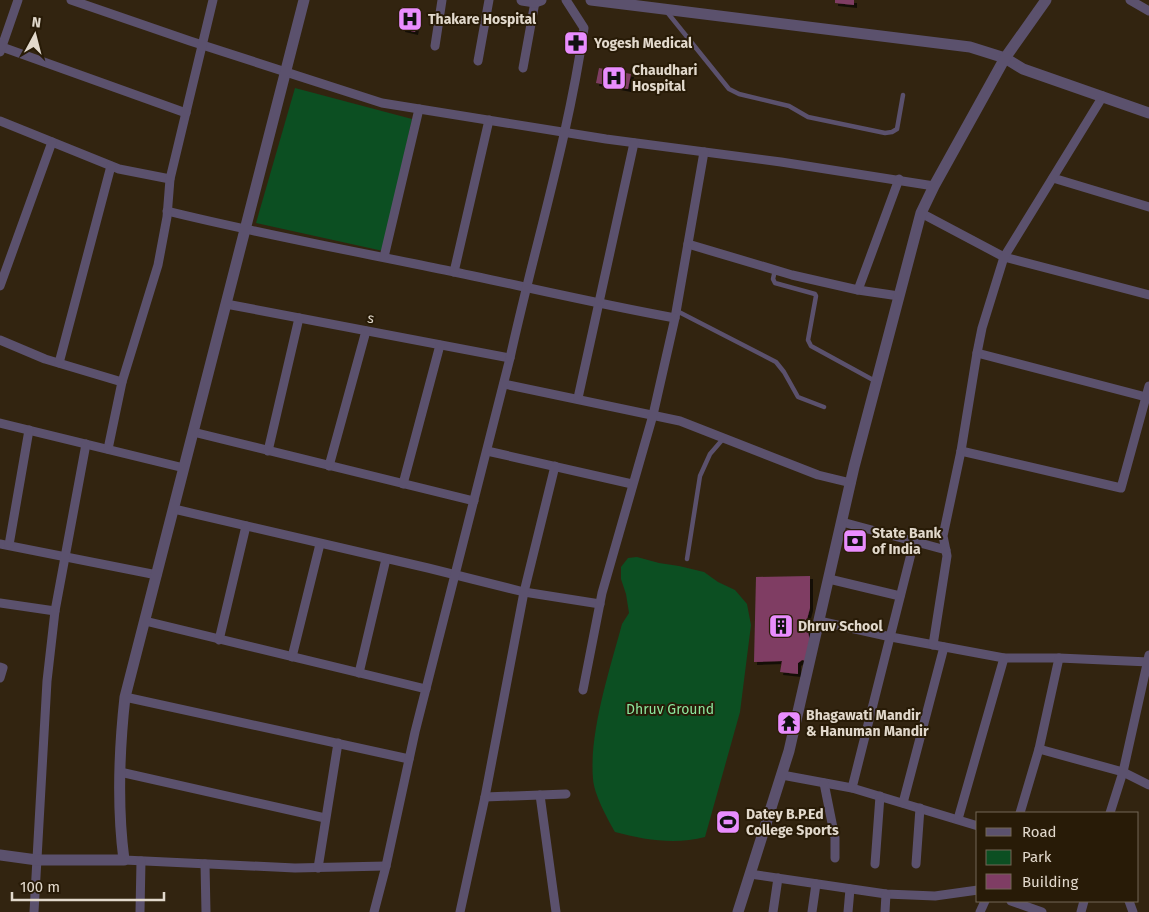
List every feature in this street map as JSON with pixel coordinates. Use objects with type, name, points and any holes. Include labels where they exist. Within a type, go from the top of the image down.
[{"type":"street","points":[[18,0],[1,50],[186,113]]},
{"type":"street","points":[[72,0],[202,45],[382,103],[634,143],[934,186]]},
{"type":"street","points":[[108,449],[122,382],[158,265],[168,211],[170,179],[213,0]]},
{"type":"street","points":[[124,860],[119,825],[120,739],[125,696],[304,0]]},
{"type":"street","points":[[435,46],[442,0]]},
{"type":"street","points":[[478,61],[489,0]]},
{"type":"street","points":[[522,0],[538,1],[523,68]]},
{"type":"street","points":[[374,912],[426,689],[504,384],[564,132],[584,28],[566,0]]},
{"type":"street","points":[[591,0],[671,6],[970,47],[1005,58],[1023,69],[1149,112]]},
{"type":"street","points":[[738,912],[789,751],[851,483],[921,213],[1005,58],[1046,0]]},
{"type":"street","points":[[1130,0],[1149,11]]},
{"type":"street","points":[[933,645],[947,556],[943,536],[961,451],[977,353],[1004,258],[1103,96]]},
{"type":"street","points":[[384,257],[419,109]]},
{"type":"street","points":[[454,272],[489,120]]},
{"type":"street","points":[[0,121],[119,169],[170,179]]},
{"type":"street","points":[[0,286],[52,142]]},
{"type":"street","points":[[578,398],[634,143]]},
{"type":"street","points":[[583,690],[600,604],[653,414],[676,315],[704,152]]},
{"type":"street","points":[[59,363],[111,166]]},
{"type":"street","points":[[1053,178],[1149,207]]},
{"type":"street","points":[[858,290],[899,180]]},
{"type":"street","points":[[168,211],[245,230],[384,257],[598,304],[676,315]]},
{"type":"street","points":[[921,213],[1004,258],[1149,295]]},
{"type":"street","points":[[688,244],[775,270],[858,290],[898,296]]},
{"type":"street","name":"s","points":[[226,304],[510,358]]},
{"type":"street","points":[[268,451],[299,318]]},
{"type":"street","points":[[329,466],[366,331]]},
{"type":"street","points":[[0,340],[45,360],[122,382]]},
{"type":"street","points":[[403,484],[440,345]]},
{"type":"street","points":[[977,353],[1146,397]]},
{"type":"street","points":[[504,384],[578,398],[680,421],[818,475],[851,483]]},
{"type":"street","points":[[961,451],[1121,488],[1149,386]]},
{"type":"street","points":[[0,423],[184,468]]},
{"type":"street","points":[[29,430],[4,545],[157,575]]},
{"type":"street","points":[[193,432],[474,501]]},
{"type":"street","points":[[34,912],[47,681],[56,611],[86,444]]},
{"type":"street","points":[[487,451],[632,484]]},
{"type":"street","points":[[460,912],[485,797],[524,592],[555,466]]},
{"type":"street","points":[[174,509],[524,592],[600,604]]},
{"type":"street","points":[[842,522],[946,550]]},
{"type":"street","points":[[219,640],[246,526]]},
{"type":"street","points":[[852,788],[914,542]]},
{"type":"street","points":[[292,657],[320,544]]},
{"type":"street","points":[[359,673],[386,559]]},
{"type":"street","points":[[829,579],[900,596]]},
{"type":"street","points":[[0,603],[56,611]]},
{"type":"street","points":[[145,621],[426,689]]},
{"type":"street","points":[[819,621],[890,637],[1004,658],[1148,659],[1123,772],[1110,812]]},
{"type":"street","points":[[903,802],[944,647]]},
{"type":"street","points":[[958,819],[1004,658]]},
{"type":"street","points":[[1020,812],[1039,749],[1059,658]]},
{"type":"street","points":[[0,667],[2,668],[0,678]]},
{"type":"street","points":[[125,696],[409,759]]},
{"type":"street","points":[[318,868],[338,743]]},
{"type":"street","points":[[1039,749],[1123,772],[1149,785]]},
{"type":"street","points":[[120,772],[326,818]]},
{"type":"street","points":[[782,775],[852,788],[976,825]]},
{"type":"street","points":[[824,783],[835,838],[835,858]]},
{"type":"street","points":[[485,797],[566,794]]},
{"type":"street","points":[[540,795],[556,912]]},
{"type":"street","points":[[875,864],[880,796]]},
{"type":"street","points":[[916,864],[920,808]]},
{"type":"street","points":[[0,855],[37,860],[124,860],[318,868],[386,866]]},
{"type":"street","points":[[140,912],[141,861]]},
{"type":"street","points":[[205,864],[206,912]]},
{"type":"street","points":[[750,874],[886,894],[935,896],[976,890]]},
{"type":"street","points":[[773,912],[778,878]]},
{"type":"street","points":[[812,912],[816,884]]},
{"type":"street","points":[[848,912],[850,889]]},
{"type":"street","points":[[886,894],[886,912]]},
{"type":"street","points":[[1016,902],[1042,912]]},
{"type":"lane","points":[[671,6],[729,89],[739,94],[784,104],[808,117],[885,133],[897,129],[903,95]]},
{"type":"lane","points":[[775,270],[773,279],[775,282],[815,294],[816,296],[808,340],[811,346],[876,382]]},
{"type":"lane","points":[[676,315],[776,362],[784,372],[798,398],[824,407]]},
{"type":"lane","points":[[687,559],[700,476],[710,454],[724,438]]},
{"type":"green space","points":[[295,88],[412,119],[383,251],[256,223]]},
{"type":"green space","name":"Dhruv Ground","points":[[637,557],[704,572],[718,582],[735,590],[747,604],[751,625],[740,712],[705,837],[683,841],[660,841],[615,832],[601,806],[594,785],[593,761],[597,721],[606,680],[622,624],[629,613],[621,579],[621,567],[628,558]]},
{"type":"building","points":[[835,0],[854,0],[854,5],[835,3]]},
{"type":"building","points":[[405,11],[419,13],[415,32],[402,29]]},
{"type":"building","points":[[599,68],[631,74],[628,89],[596,83]]},
{"type":"building","name":"Dhruv School","points":[[810,576],[810,608],[806,623],[810,641],[808,661],[802,660],[798,663],[798,674],[780,672],[782,661],[754,662],[756,577]]},
{"type":"place","name":"Thakare Hospital","points":[[410,19]]},
{"type":"place","name":"Yogesh Medical","points":[[576,43]]},
{"type":"place","name":"Chaudhari Hospital","points":[[614,78]]},
{"type":"place","name":"State Bank of India","points":[[855,541]]},
{"type":"place","name":"Dhruv School","points":[[781,626]]},
{"type":"place","name":"Bhagawati Mandir & Hanuman Mandir","points":[[789,723]]},
{"type":"place","name":"Datey B.P.Ed College Sports","points":[[728,822]]}]
